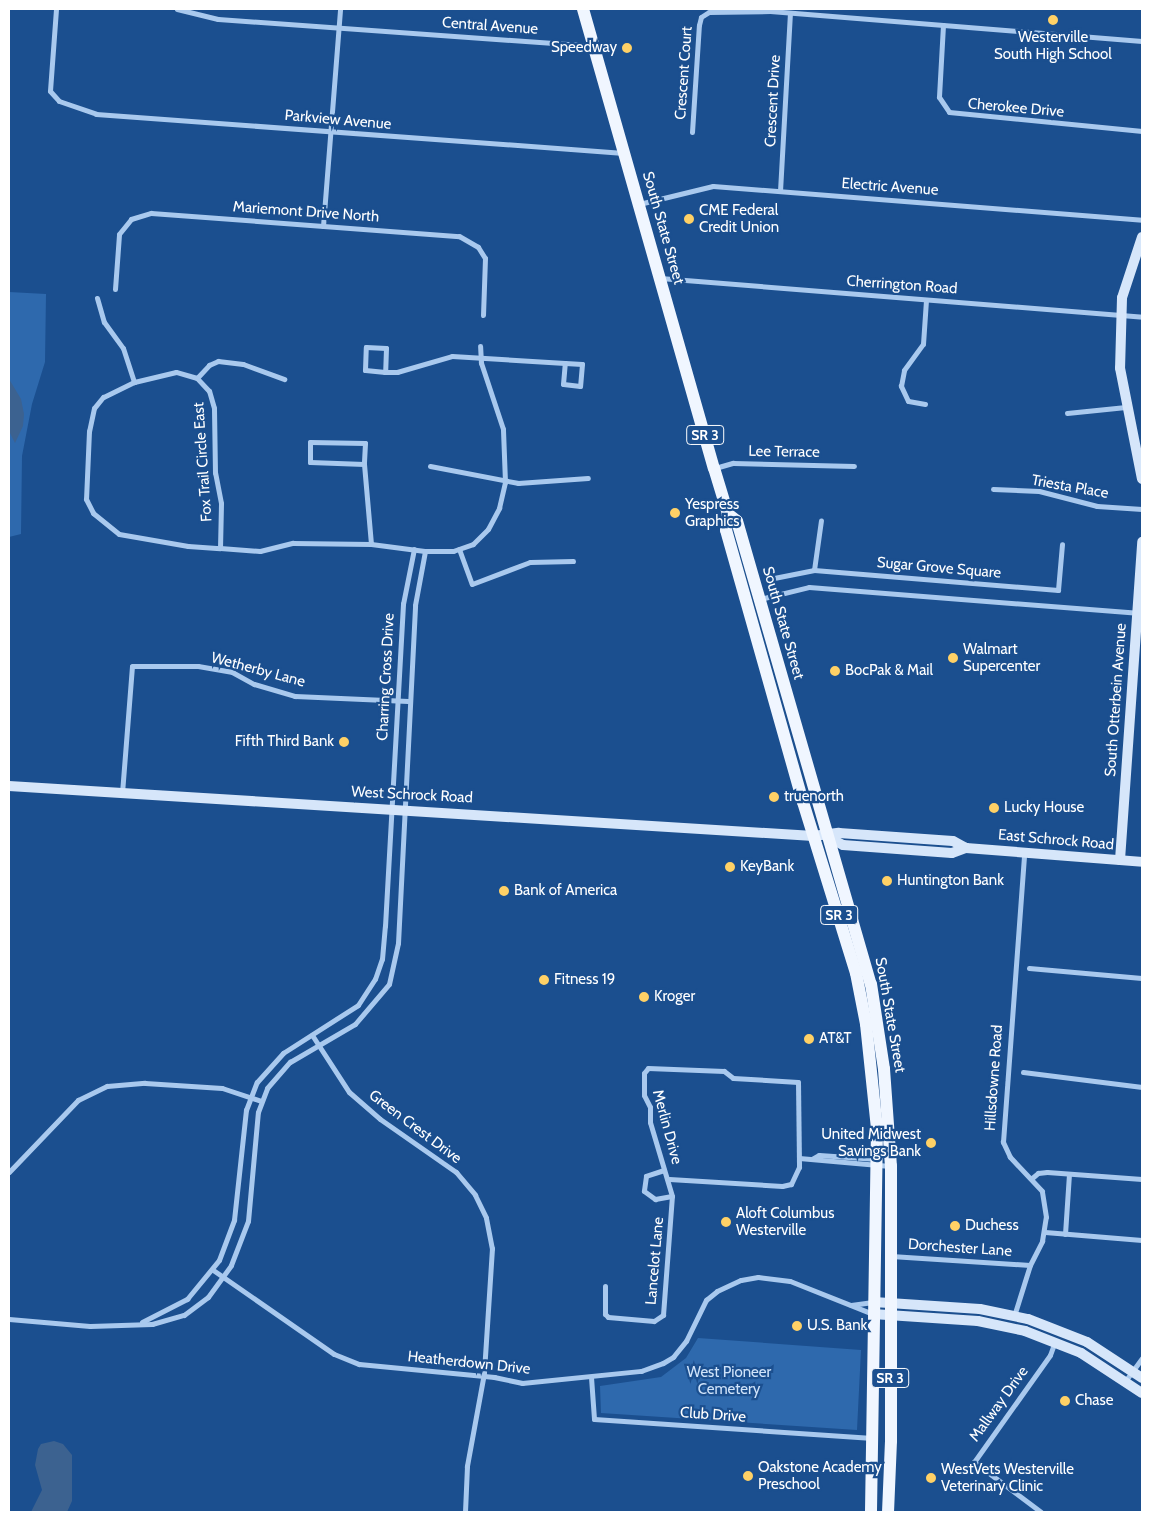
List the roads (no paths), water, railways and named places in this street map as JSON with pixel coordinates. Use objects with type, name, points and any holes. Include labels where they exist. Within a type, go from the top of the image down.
[{"type":"main road","name":"South State Street","points":[[583,9],[714,468],[730,544],[742,558],[786,740],[813,836],[842,926],[853,944],[867,995],[874,1091],[890,1217],[891,1441],[888,1512]]},
{"type":"main road","name":"South State Street","points":[[726,519],[737,521],[746,554],[753,601],[782,680],[826,836],[867,995],[888,1104],[889,1129],[883,1163],[873,1308],[874,1438],[871,1512]]},
{"type":"main road","points":[[786,740],[792,747],[818,829],[826,836]]},
{"type":"main road","points":[[874,1091],[881,1123],[889,1129]]},
{"type":"street","name":"Parkview Avenue","points":[[56,9],[50,84],[53,97],[80,109],[104,115],[624,153]]},
{"type":"street","name":"Central Avenue","points":[[177,9],[218,19],[594,46]]},
{"type":"street","points":[[323,226],[340,9]]},
{"type":"street","name":"Crescent Court","points":[[692,132],[701,17],[711,12],[790,13]]},
{"type":"street","points":[[790,13],[1142,41]]},
{"type":"street","name":"Crescent Drive","points":[[780,191],[790,13]]},
{"type":"street","name":"Cherokee Drive","points":[[943,25],[939,97],[949,112],[957,115],[1142,131]]},
{"type":"street","name":"Electric Avenue","points":[[639,204],[713,186],[1142,220]]},
{"type":"street","name":"Mariemont Drive North","points":[[115,290],[118,242],[123,226],[131,218],[151,213],[459,236],[478,247],[485,258],[486,270],[482,315]]},
{"type":"street","points":[[1142,237],[1122,298],[1120,368],[1126,407],[1142,478]]},
{"type":"street","name":"Cherrington Road","points":[[660,278],[1142,317]]},
{"type":"street","points":[[97,298],[104,322],[123,348],[134,382]]},
{"type":"street","points":[[925,404],[908,401],[901,386],[904,370],[923,344],[926,300]]},
{"type":"street","points":[[284,379],[243,364],[218,361],[209,365],[198,378],[176,372],[134,382],[103,397],[94,408],[85,483],[86,499],[93,513],[119,534],[220,548],[260,551],[293,543],[371,544],[425,552],[459,549],[473,544],[488,529],[499,508],[504,482],[503,429],[480,357],[480,346]]},
{"type":"street","points":[[385,372],[386,348],[366,347],[365,370],[385,372],[412,369],[441,358],[480,357],[582,364],[580,386],[563,384],[565,363]]},
{"type":"street","name":"Fox Trail Circle East","points":[[198,378],[209,391],[214,408],[214,473],[221,503],[220,548]]},
{"type":"street","points":[[1067,413],[1126,407]]},
{"type":"street","points":[[364,464],[310,462],[310,442],[365,443],[364,464],[371,544]]},
{"type":"street","name":"Lee Terrace","points":[[714,468],[733,463],[854,466]]},
{"type":"street","points":[[430,466],[504,482],[588,478]]},
{"type":"street","name":"Triesta Place","points":[[993,489],[1039,492],[1097,506],[1142,509]]},
{"type":"street","points":[[814,570],[822,520]]},
{"type":"street","name":"South Otterbein Avenue","points":[[1120,860],[1142,542]]},
{"type":"street","name":"Sugar Grove Square","points":[[774,578],[814,570],[1058,590],[1062,544]]},
{"type":"street","name":"Charring Cross Drive","points":[[250,1096],[268,1066],[358,1006],[375,979],[382,959],[404,597],[414,549]]},
{"type":"street","points":[[459,549],[472,584],[530,562],[574,561]]},
{"type":"street","name":"Charring Cross Drive","points":[[261,1101],[277,1074],[364,1016],[381,997],[391,978],[398,943],[408,701],[416,595],[425,552]]},
{"type":"street","points":[[753,601],[809,587],[1137,613]]},
{"type":"street","name":"Wetherby Lane","points":[[122,794],[132,666],[198,666],[232,672],[254,684],[295,696],[408,701]]},
{"type":"street","name":"West Schrock Road","points":[[9,786],[391,808],[813,836]]},
{"type":"street","name":"East Schrock Road","points":[[813,836],[826,836],[841,845],[952,853],[966,848],[1142,862]]},
{"type":"street","name":"Hillsdowne Road","points":[[1014,1316],[1030,1265],[1045,1232],[1044,1198],[1032,1178],[1010,1158],[1005,1148],[1003,1132],[1024,852]]},
{"type":"street","points":[[1029,968],[1142,978]]},
{"type":"street","name":"Green Crest Drive","points":[[312,1035],[349,1092],[380,1120],[456,1172],[475,1195],[486,1218],[492,1248],[484,1376],[467,1466],[465,1512]]},
{"type":"street","name":"Merlin Drive","points":[[669,1179],[664,1170],[650,1122],[650,1107],[644,1095],[644,1073],[652,1066],[724,1071],[733,1078],[798,1082],[799,1158]]},
{"type":"street","points":[[1022,1072],[1142,1088]]},
{"type":"street","points":[[9,1172],[72,1105],[107,1086],[145,1083],[222,1088],[261,1101],[248,1222],[236,1256],[208,1297],[184,1315],[168,1321],[90,1326],[9,1319]]},
{"type":"street","points":[[142,1322],[187,1299],[213,1270],[234,1220],[250,1096]]},
{"type":"street","points":[[669,1179],[787,1186],[798,1175],[799,1158],[811,1159],[819,1155],[883,1163]]},
{"type":"street","points":[[664,1170],[646,1176],[644,1191],[654,1199],[672,1196]]},
{"type":"street","points":[[1032,1178],[1038,1173],[1142,1179]]},
{"type":"street","points":[[1065,1234],[1069,1174]]},
{"type":"street","name":"Lancelot Lane","points":[[605,1286],[605,1314],[608,1318],[661,1318],[666,1302],[672,1196],[669,1179]]},
{"type":"street","points":[[1045,1232],[1142,1240]]},
{"type":"street","name":"Dorchester Lane","points":[[890,1256],[1030,1265]]},
{"type":"street","name":"Heatherdown Drive","points":[[213,1270],[334,1354],[358,1364],[484,1376],[533,1384],[641,1371],[674,1357],[706,1300],[717,1291],[741,1280],[758,1277],[790,1281],[851,1305],[873,1308]]},
{"type":"street","name":"Heatherdown Drive","points":[[851,1305],[873,1308]]},
{"type":"street","points":[[873,1308],[980,1309],[1014,1316],[1075,1336],[1142,1378]]},
{"type":"street","points":[[889,1309],[978,1321],[1025,1330],[1056,1341],[1126,1380],[1142,1393]]},
{"type":"street","name":"Mallway Drive","points":[[1041,1512],[974,1462],[1050,1354],[1056,1341]]},
{"type":"street","points":[[1126,1380],[1142,1358]]},
{"type":"street","name":"Club Drive","points":[[591,1376],[594,1419],[874,1438]]},
{"type":"place","name":"Westerville South High School","points":[[1053,20]]},
{"type":"place","name":"Speedway","points":[[627,48]]},
{"type":"place","name":"CME Federal Credit Union","points":[[689,219]]},
{"type":"place","name":"Yespress Graphics","points":[[675,513]]},
{"type":"place","name":"Walmart Supercenter","points":[[953,658]]},
{"type":"place","name":"BocPak & Mail","points":[[835,671]]},
{"type":"place","name":"Fifth Third Bank","points":[[344,742]]},
{"type":"place","name":"truenorth","points":[[774,797]]},
{"type":"place","name":"Lucky House","points":[[994,808]]},
{"type":"place","name":"KeyBank","points":[[730,867]]},
{"type":"place","name":"Huntington Bank","points":[[887,881]]},
{"type":"place","name":"Bank of America","points":[[504,891]]},
{"type":"place","name":"Fitness 19","points":[[544,980]]},
{"type":"place","name":"Kroger","points":[[644,997]]},
{"type":"place","name":"AT&T","points":[[809,1039]]},
{"type":"place","name":"United Midwest Savings Bank","points":[[931,1143]]},
{"type":"place","name":"Aloft Columbus Westerville","points":[[726,1222]]},
{"type":"place","name":"Duchess","points":[[955,1226]]},
{"type":"place","name":"U.S. Bank","points":[[797,1326]]},
{"type":"place","name":"Chase","points":[[1065,1401]]},
{"type":"place","name":"Oakstone Academy Preschool","points":[[748,1476]]},
{"type":"place","name":"WestVets Westerville Veterinary Clinic","points":[[931,1478]]},
{"type":"park label","name":"West Pioneer Cemetery","points":[[729,1380]]}]
